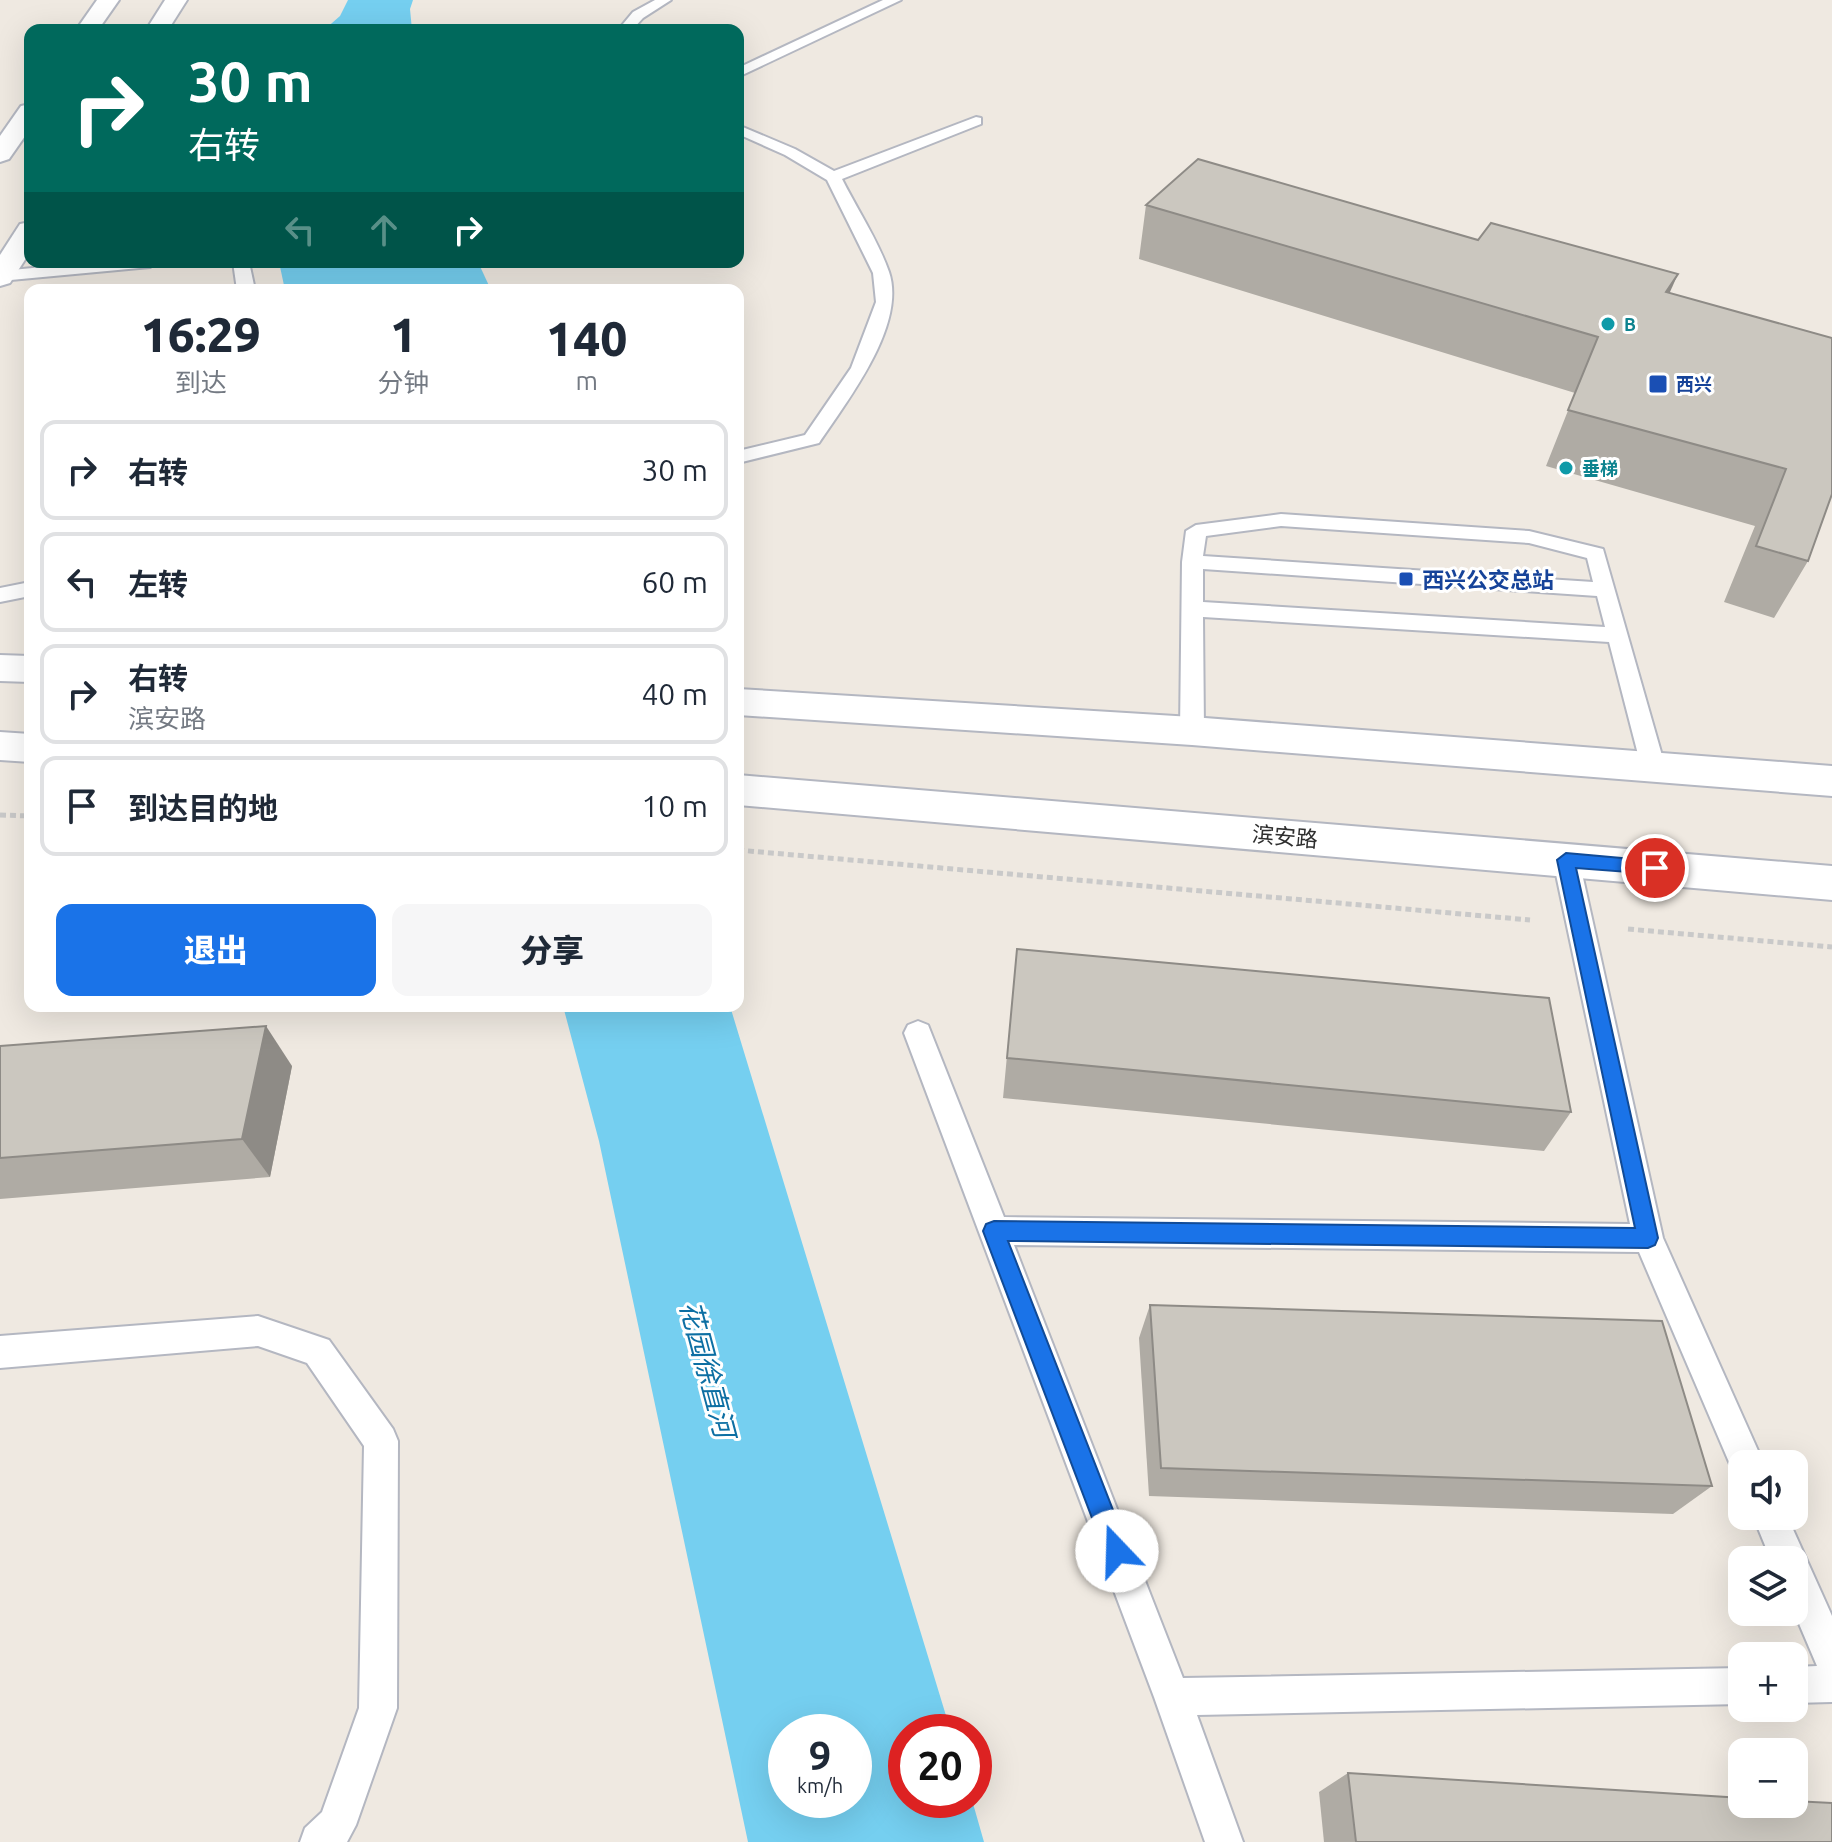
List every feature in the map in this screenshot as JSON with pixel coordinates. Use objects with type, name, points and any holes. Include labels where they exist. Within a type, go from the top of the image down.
[{"type":"main road","points":[[91,24],[108,0]]},
{"type":"main road","points":[[161,24],[176,0]]},
{"type":"main road","points":[[0,154],[24,120]]},
{"type":"main road","points":[[0,276],[24,239]]},
{"type":"main road","points":[[0,668],[24,669]]},
{"type":"main road","points":[[744,702],[1192,731],[1832,781]]},
{"type":"main road","points":[[0,746],[24,748]]},
{"type":"main road","name":"滨安路","points":[[744,791],[1832,883]]},
{"type":"lane","points":[[630,24],[638,15],[664,0]]},
{"type":"lane","points":[[744,70],[894,0]]},
{"type":"lane","points":[[833,177],[976,121]]},
{"type":"lane","points":[[744,132],[790,152],[833,177],[881,273],[885,302],[860,368],[812,439],[744,456]]},
{"type":"lane","points":[[0,276],[86,268]]},
{"type":"lane","points":[[1192,731],[1192,562],[1196,531],[1281,520],[1529,537],[1596,554],[1653,766]]},
{"type":"lane","points":[[1192,562],[1606,590]]},
{"type":"lane","points":[[0,595],[24,590]]},
{"type":"lane","points":[[1194,609],[1619,635]]},
{"type":"lane","points":[[1566,860],[1648,1238],[1741,1450]]},
{"type":"lane","points":[[918,1033],[1172,1697],[1224,1842]]},
{"type":"lane","points":[[994,1231],[1648,1238]]},
{"type":"lane","points":[[0,1352],[258,1331],[318,1351],[381,1441],[378,1708],[337,1825],[319,1842]]},
{"type":"lane","points":[[1808,1603],[1832,1658]]},
{"type":"lane","points":[[1808,1685],[1832,1684]]},
{"type":"lane","points":[[1172,1697],[1728,1686]]},
{"type":"path","points":[[0,815],[24,816]]},
{"type":"path","points":[[744,851],[1832,947]]},
{"type":"water","points":[[348,0],[413,0],[410,9],[411,24],[331,24],[340,16]]},
{"type":"water","points":[[280,268],[481,268],[488,284],[284,284]]},
{"type":"water","name":"花园徐直河","points":[[565,1012],[732,1012],[946,1714],[888,1714],[888,1818],[977,1818],[984,1842],[748,1842],[599,1141]]},
{"type":"building","points":[[1198,159],[1478,240],[1491,223],[1678,274],[1666,292],[1832,338],[1832,494],[1808,561],[1756,546],[1786,469],[1568,410],[1598,337],[1146,205]]},
{"type":"building","points":[[1017,949],[1549,998],[1571,1112],[1007,1058]]},
{"type":"building","points":[[266,1026],[242,1139],[0,1158],[0,1046]]},
{"type":"building","points":[[1150,1305],[1662,1321],[1712,1486],[1161,1468]]},
{"type":"building","points":[[1348,1773],[1728,1797],[1728,1818],[1808,1818],[1808,1802],[1832,1803],[1832,1842],[1356,1842]]},
{"type":"place","name":"B","points":[[1608,324]]},
{"type":"place","name":"西兴","points":[[1658,384]]},
{"type":"place","name":"垂梯","points":[[1566,468]]},
{"type":"place","name":"西兴公交总站","points":[[1406,579]]},
{"type":"route","points":[[1117,1551],[994,1231],[1648,1238],[1566,860],[1655,868]]}]
